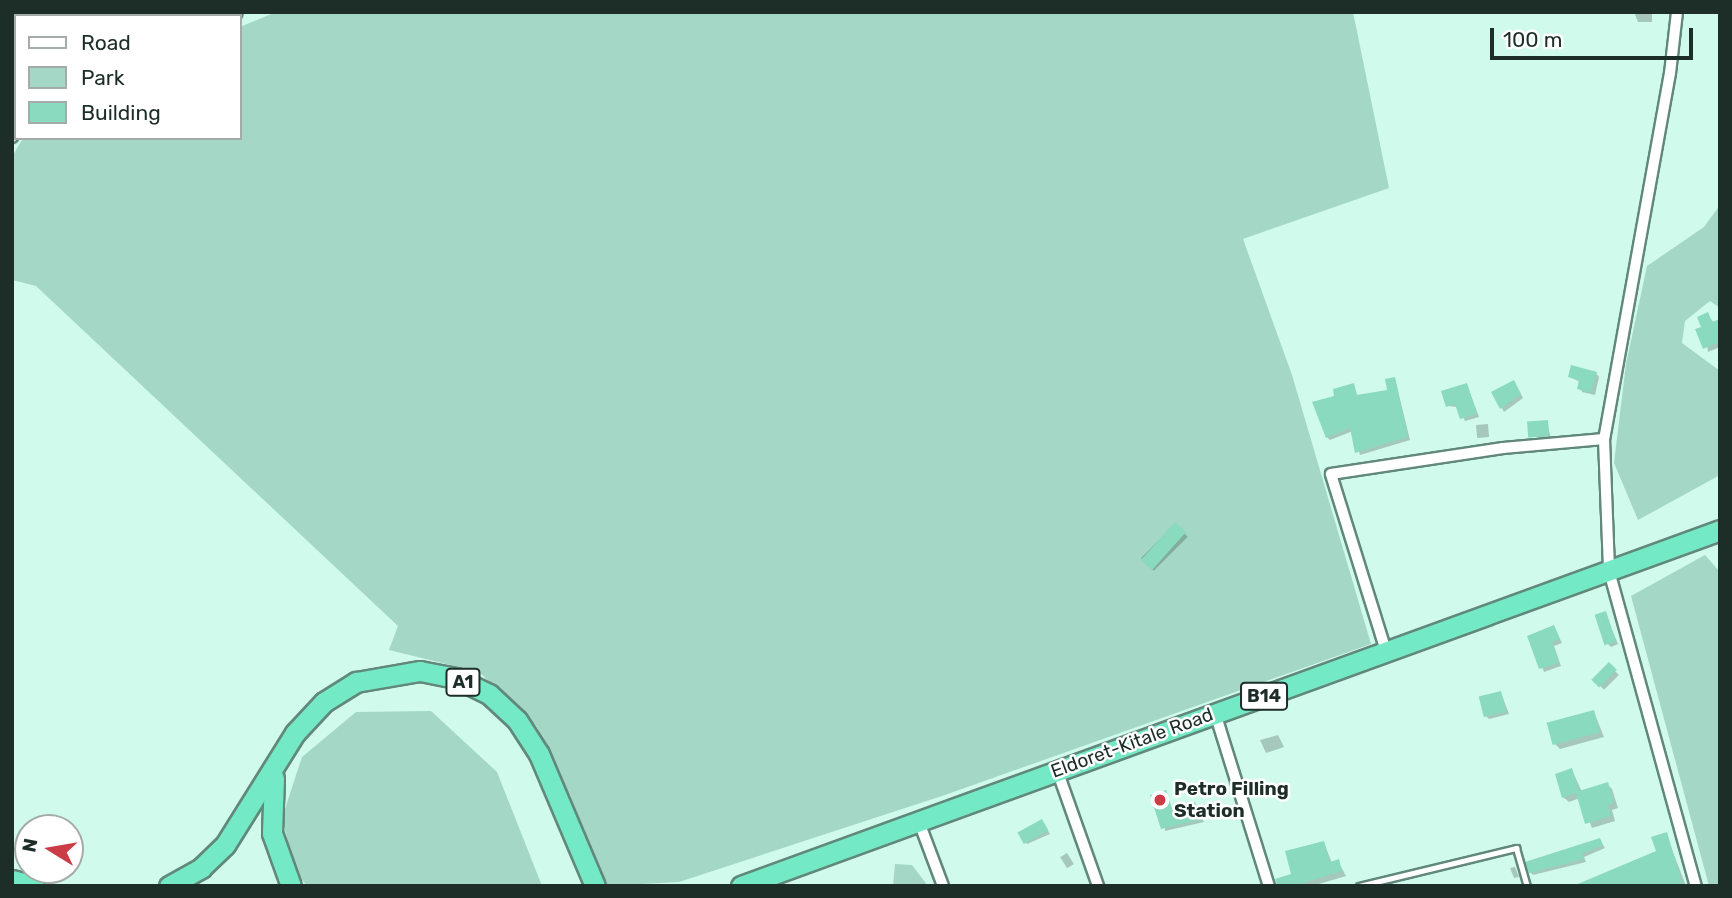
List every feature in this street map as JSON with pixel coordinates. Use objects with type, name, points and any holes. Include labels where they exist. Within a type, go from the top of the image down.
[{"type":"highway","name":"Eldoret-Kitale Road","points":[[741,886],[1720,530]]},
{"type":"highway","name":"A1","points":[[169,886],[201,868],[225,845],[295,733],[324,702],[356,682],[420,670],[456,678],[489,694],[517,720],[540,754],[595,886]]},
{"type":"highway","name":"A1","points":[[278,760],[270,814],[278,859],[292,886]]},
{"type":"highway","points":[[781,886],[809,861]]},
{"type":"highway","points":[[12,880],[34,886]]},
{"type":"street","points":[[1677,12],[1670,73],[1604,439],[1609,571],[1696,886]]},
{"type":"street","points":[[1386,650],[1331,474],[1503,447],[1604,439]]},
{"type":"street","points":[[1215,713],[1269,886]]},
{"type":"street","points":[[1057,770],[1098,886]]},
{"type":"street","points":[[919,821],[943,886]]},
{"type":"lane","points":[[1359,886],[1516,848],[1527,886]]},
{"type":"green space","points":[[276,12],[1353,12],[1389,188],[1243,239],[1292,375],[1371,644],[945,795],[679,882],[604,886],[537,727],[479,672],[389,650],[398,626],[36,286],[12,280],[12,157],[22,140],[242,140],[242,26]]},
{"type":"green space","points":[[1720,205],[1720,308],[1710,301],[1685,321],[1682,343],[1720,371],[1720,475],[1638,520],[1614,463],[1626,364],[1647,266],[1704,227]]},
{"type":"green space","points":[[1705,555],[1720,572],[1720,886],[1709,886],[1631,596]]},
{"type":"green space","points":[[431,711],[497,772],[542,886],[307,886],[295,871],[282,818],[302,757],[356,712]]},
{"type":"green space","points":[[895,864],[912,865],[928,886],[893,886]]},
{"type":"building","points":[[1708,312],[1712,322],[1720,319],[1720,342],[1703,349],[1695,329],[1701,327],[1697,317]]},
{"type":"building","points":[[1571,365],[1597,372],[1591,393],[1577,389],[1579,380],[1568,377]]},
{"type":"building","points":[[1395,377],[1408,437],[1355,453],[1350,428],[1326,438],[1312,402],[1334,396],[1333,389],[1354,383],[1357,395],[1387,390],[1385,379]]},
{"type":"building","points":[[1514,380],[1521,394],[1500,409],[1491,392]]},
{"type":"building","points":[[1467,383],[1477,414],[1460,419],[1455,404],[1446,407],[1441,391]]},
{"type":"building","points":[[1548,420],[1549,436],[1528,437],[1527,421]]},
{"type":"building","points":[[1175,522],[1186,532],[1152,570],[1141,560]]},
{"type":"building","points":[[1606,611],[1616,641],[1604,645],[1595,615]]},
{"type":"building","points":[[1554,625],[1560,639],[1552,642],[1559,663],[1539,669],[1527,636]]},
{"type":"building","points":[[1609,662],[1617,670],[1599,687],[1591,680]]},
{"type":"building","points":[[1501,691],[1506,711],[1484,717],[1479,697]]},
{"type":"building","points":[[1594,710],[1600,732],[1553,745],[1547,723]]},
{"type":"building","points":[[1572,768],[1579,791],[1608,782],[1614,803],[1608,805],[1611,816],[1585,824],[1576,793],[1562,798],[1555,774]]},
{"type":"building","points":[[1166,790],[1173,812],[1195,802],[1203,819],[1161,829],[1150,795]]},
{"type":"building","points":[[1042,819],[1048,830],[1024,844],[1018,833]]},
{"type":"building","points":[[1667,832],[1683,886],[1573,886],[1656,851],[1651,837]]},
{"type":"building","points":[[1600,838],[1603,845],[1582,854],[1584,859],[1529,873],[1525,862]]},
{"type":"building","points":[[1324,841],[1330,862],[1339,859],[1342,871],[1294,886],[1277,886],[1275,879],[1291,874],[1285,851]]},
{"type":"place","name":"Petro Filling Station","points":[[1160,800]]}]
